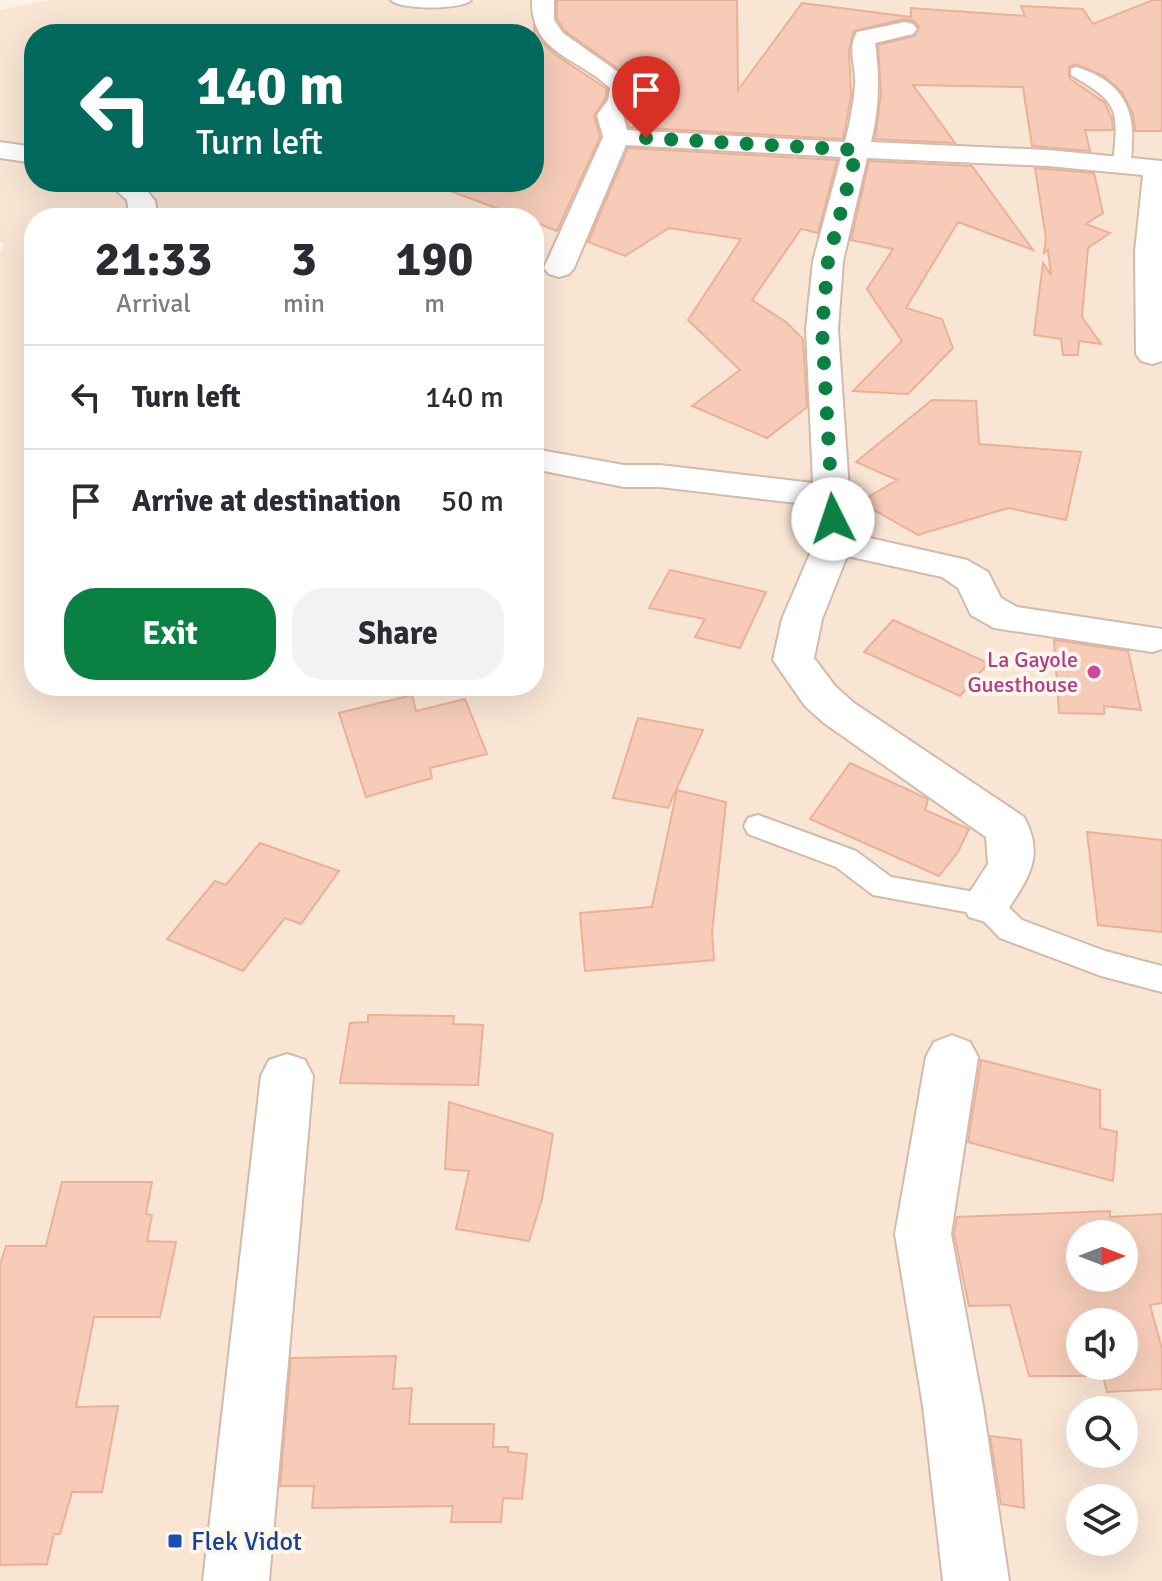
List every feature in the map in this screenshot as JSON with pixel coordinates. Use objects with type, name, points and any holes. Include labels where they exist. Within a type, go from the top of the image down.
[{"type":"street","points":[[402,0],[460,0]]},
{"type":"street","points":[[543,0],[543,20],[555,38],[612,74],[622,86],[621,100],[610,115],[616,137],[559,268]]},
{"type":"street","points":[[905,29],[865,37],[868,79],[857,150],[828,261],[822,329],[834,542],[802,619],[793,660],[820,696],[839,713],[1008,829],[1011,866],[986,904]]},
{"type":"street","points":[[616,137],[971,153],[1159,168],[1150,252],[1152,354]]},
{"type":"street","points":[[0,150],[24,154]]},
{"type":"street","points":[[544,461],[624,476],[660,476],[831,496]]},
{"type":"street","points":[[834,542],[954,568],[974,581],[985,606],[1008,619],[1152,639]]},
{"type":"street","points":[[952,1057],[923,1234],[953,1406],[976,1581]]},
{"type":"street","points":[[236,1581],[287,1076]]},
{"type":"lane","points":[[1076,72],[1111,91],[1122,103],[1126,126],[1122,163]]},
{"type":"lane","points":[[758,826],[846,859],[883,887],[986,904],[1011,929],[1101,963],[1162,979]]},
{"type":"shaded area","points":[[50,0],[1162,0],[1162,1581],[0,1581],[0,253],[4,243],[0,242],[0,10]]},
{"type":"building","points":[[557,0],[737,0],[738,90],[802,3],[911,17],[911,8],[1025,16],[1021,6],[1083,9],[1093,24],[1153,0],[1162,0],[1162,131],[1135,131],[1133,114],[1122,92],[1103,75],[1075,64],[1069,67],[1069,78],[1105,103],[1112,119],[1113,130],[1085,130],[1090,151],[1032,146],[1023,87],[913,85],[955,143],[875,139],[881,93],[878,45],[915,36],[919,27],[914,21],[904,19],[854,31],[849,50],[851,97],[843,139],[629,127],[626,116],[637,95],[634,80],[565,31],[557,19]]},
{"type":"building","points":[[544,43],[607,89],[605,99],[594,116],[600,137],[557,231],[544,226],[544,208],[496,208],[453,192],[544,192]]},
{"type":"building","points":[[628,148],[837,160],[818,233],[801,229],[752,300],[786,322],[803,339],[807,407],[767,438],[692,406],[740,370],[688,320],[741,239],[669,228],[625,256],[588,242]]},
{"type":"building","points":[[869,161],[972,166],[1033,250],[958,222],[906,308],[942,319],[953,348],[908,394],[853,391],[902,341],[867,289],[893,249],[851,240]]},
{"type":"building","points":[[1035,168],[1094,173],[1103,213],[1086,224],[1110,233],[1088,248],[1082,317],[1101,344],[1079,341],[1078,355],[1063,355],[1061,339],[1034,335],[1043,263],[1051,275],[1048,250],[1044,253],[1046,238]]},
{"type":"building","points":[[932,400],[976,401],[979,444],[1081,452],[1066,520],[1008,508],[918,535],[860,502],[897,480],[856,462]]},
{"type":"building","points":[[670,570],[766,592],[740,648],[695,637],[705,619],[649,608]]},
{"type":"building","points":[[893,620],[988,663],[960,696],[864,652]]},
{"type":"building","points":[[1054,640],[1128,651],[1141,710],[1104,706],[1104,714],[1059,713]]},
{"type":"building","points":[[408,696],[412,696],[416,711],[465,699],[487,754],[430,768],[432,778],[366,797],[339,713]]},
{"type":"building","points":[[638,718],[703,730],[668,808],[613,798]]},
{"type":"building","points":[[850,763],[926,798],[925,810],[969,829],[958,852],[939,876],[810,819]]},
{"type":"building","points":[[677,790],[726,802],[712,932],[714,960],[585,971],[580,913],[652,907]]},
{"type":"building","points":[[1087,832],[1162,840],[1162,932],[1098,925]]},
{"type":"building","points":[[260,843],[339,871],[301,924],[285,918],[243,971],[167,939],[215,881],[226,885]]},
{"type":"building","points":[[368,1015],[454,1016],[453,1024],[483,1025],[478,1085],[340,1083],[350,1023],[368,1022]]},
{"type":"building","points":[[981,1060],[1100,1090],[1100,1128],[1117,1132],[1113,1181],[968,1142]]},
{"type":"building","points":[[449,1102],[553,1134],[542,1199],[529,1241],[456,1229],[469,1171],[445,1169]]},
{"type":"building","points":[[62,1182],[152,1182],[146,1214],[152,1215],[147,1241],[176,1242],[160,1317],[94,1317],[76,1407],[118,1406],[102,1492],[72,1492],[60,1534],[54,1534],[47,1564],[0,1565],[0,1265],[6,1246],[46,1246]]},
{"type":"building","points":[[1110,1211],[1110,1217],[1162,1214],[1162,1303],[1150,1305],[1162,1349],[1162,1389],[1107,1392],[1104,1380],[1138,1380],[1138,1308],[1066,1308],[1066,1376],[1029,1376],[1010,1305],[969,1306],[954,1234],[957,1217]]},
{"type":"building","points":[[396,1356],[393,1389],[412,1388],[409,1424],[494,1424],[493,1447],[508,1447],[508,1452],[527,1454],[522,1499],[503,1498],[501,1522],[451,1522],[453,1506],[312,1508],[314,1486],[280,1486],[291,1358]]},
{"type":"building","points":[[990,1436],[1021,1440],[1024,1508],[1001,1504]]},
{"type":"place","name":"La Gayole Guesthouse","points":[[1094,672]]},
{"type":"place","name":"Flek Vidot","points":[[175,1541]]},
{"type":"route","points":[[646,138],[857,150],[828,261],[822,329],[833,519]]}]
